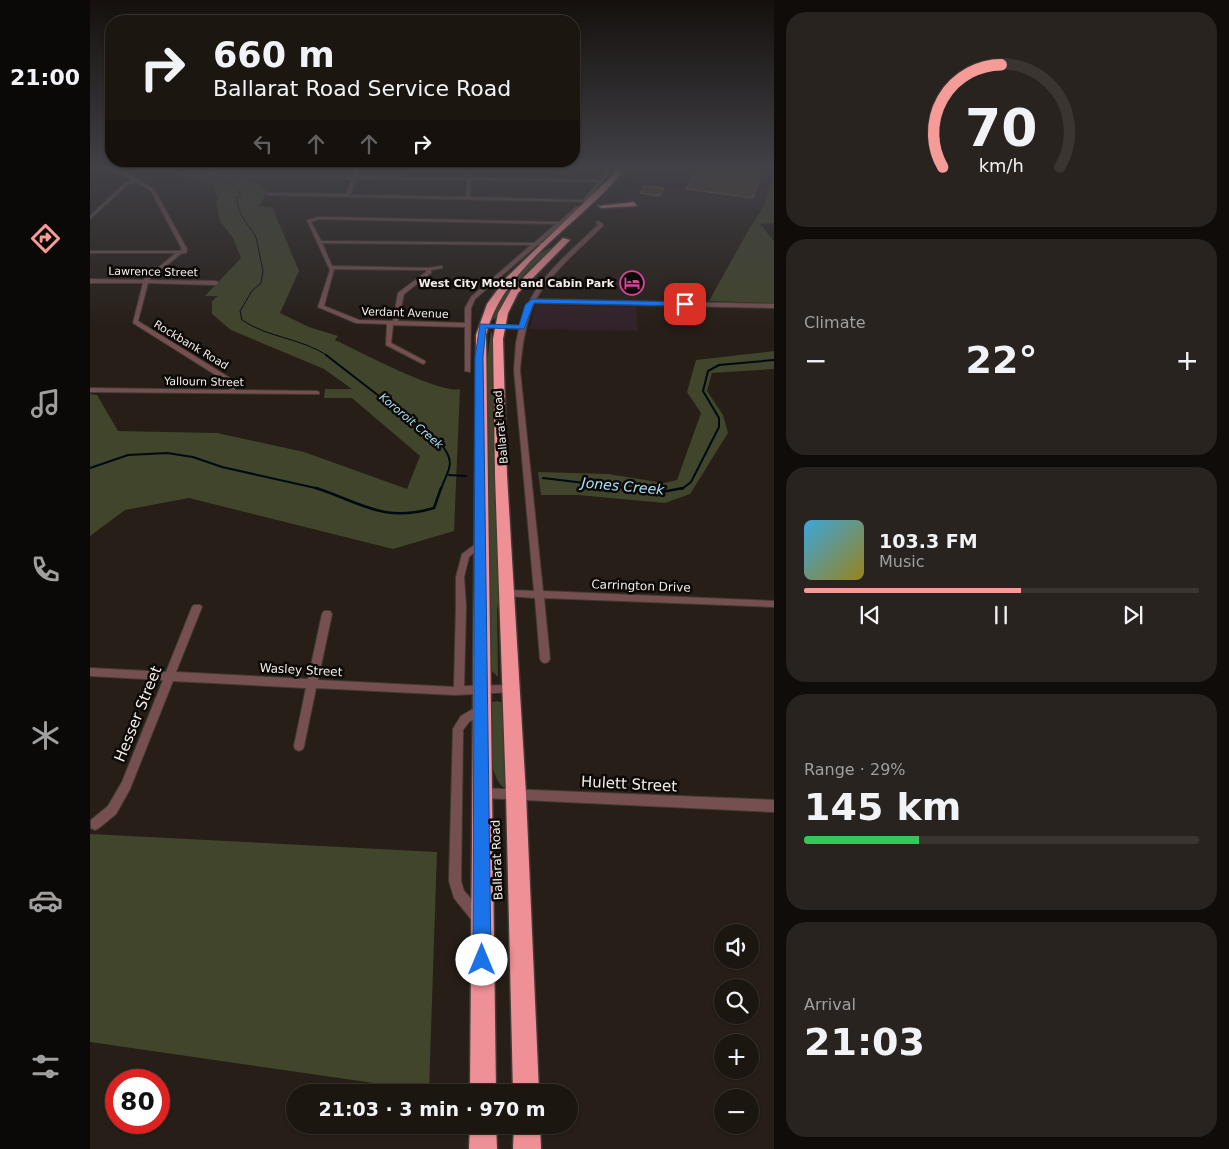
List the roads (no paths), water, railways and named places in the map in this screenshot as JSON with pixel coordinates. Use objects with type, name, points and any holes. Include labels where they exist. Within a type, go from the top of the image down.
[{"type":"highway","name":"Ballarat Road","points":[[526,1084],[516,794],[498,369],[491,326],[495,296],[538,245],[571,223]]},
{"type":"highway","name":"Ballarat Road","points":[[483,1084],[479,351],[491,326],[514,292],[582,223]]},
{"type":"highway","points":[[538,245],[560,246]]},
{"type":"highway","points":[[509,267],[521,263]]},
{"type":"highway","points":[[483,1134],[483,1149]]},
{"type":"highway","points":[[527,1134],[527,1149]]},
{"type":"street","points":[[145,282],[183,253],[185,248],[171,223]]},
{"type":"street","points":[[310,223],[332,267],[428,269],[440,267]]},
{"type":"street","points":[[542,223],[560,223]]},
{"type":"street","name":"Ballarat Road","points":[[538,245],[560,223]]},
{"type":"street","name":"Ballarat Road","points":[[545,659],[518,370],[522,328],[528,305],[542,283],[601,225],[599,223]]},
{"type":"street","points":[[319,242],[538,245]]},
{"type":"street","points":[[560,246],[576,248]]},
{"type":"street","points":[[90,252],[183,253]]},
{"type":"street","name":"Verdant Avenue","points":[[332,267],[321,307],[358,322],[468,325]]},
{"type":"street","points":[[468,371],[468,308],[473,298],[509,267]]},
{"type":"street","points":[[423,362],[388,344],[387,340],[401,293],[429,272],[428,269]]},
{"type":"street","points":[[90,289],[93,282]]},
{"type":"street","name":"Lawrence Street","points":[[93,282],[216,283]]},
{"type":"street","name":"Rockbank Road","points":[[145,282],[135,322],[231,381],[229,392]]},
{"type":"street","points":[[532,301],[774,306]]},
{"type":"street","points":[[491,326],[522,328]]},
{"type":"street","name":"Yallourn Street","points":[[90,390],[318,393]]},
{"type":"street","points":[[459,690],[462,606],[460,578],[466,556],[481,544]]},
{"type":"street","name":"Carrington Drive","points":[[507,594],[774,604]]},
{"type":"street","name":"Hesser Street","points":[[95,824],[107,816],[118,802],[196,607]]},
{"type":"street","points":[[299,746],[327,614]]},
{"type":"street","name":"Wasley Street","points":[[90,672],[459,690],[511,688]]},
{"type":"street","points":[[481,709],[465,719],[458,729],[455,881],[458,894],[482,922]]},
{"type":"street","name":"Hulett Street","points":[[482,793],[774,806]]},
{"type":"waterway","name":"Kororoit Creek","points":[[246,223],[256,237],[263,271],[261,283],[252,291],[240,311],[242,320],[263,331],[307,345],[328,356]]},
{"type":"waterway","name":"Kororoit Creek","points":[[326,355],[441,444],[450,462],[441,489]]},
{"type":"waterway","name":"Jones Creek","points":[[682,489],[691,482],[719,427],[719,418],[703,391],[708,371],[719,365],[774,360]]},
{"type":"waterway","name":"Kororoit Creek","points":[[90,468],[128,455],[167,453],[193,457],[222,467],[317,488]]},
{"type":"waterway","name":"Jones Creek","points":[[449,475],[466,476]]},
{"type":"waterway","name":"Jones Creek","points":[[543,478],[635,489]]},
{"type":"waterway","name":"Kororoit Creek","points":[[317,488],[373,509],[401,513],[434,508],[441,488]]},
{"type":"waterway","name":"Jones Creek","points":[[625,488],[662,492],[683,488]]},
{"type":"place","name":"West City Motel and Cabin Park","points":[[632,283]]}]
